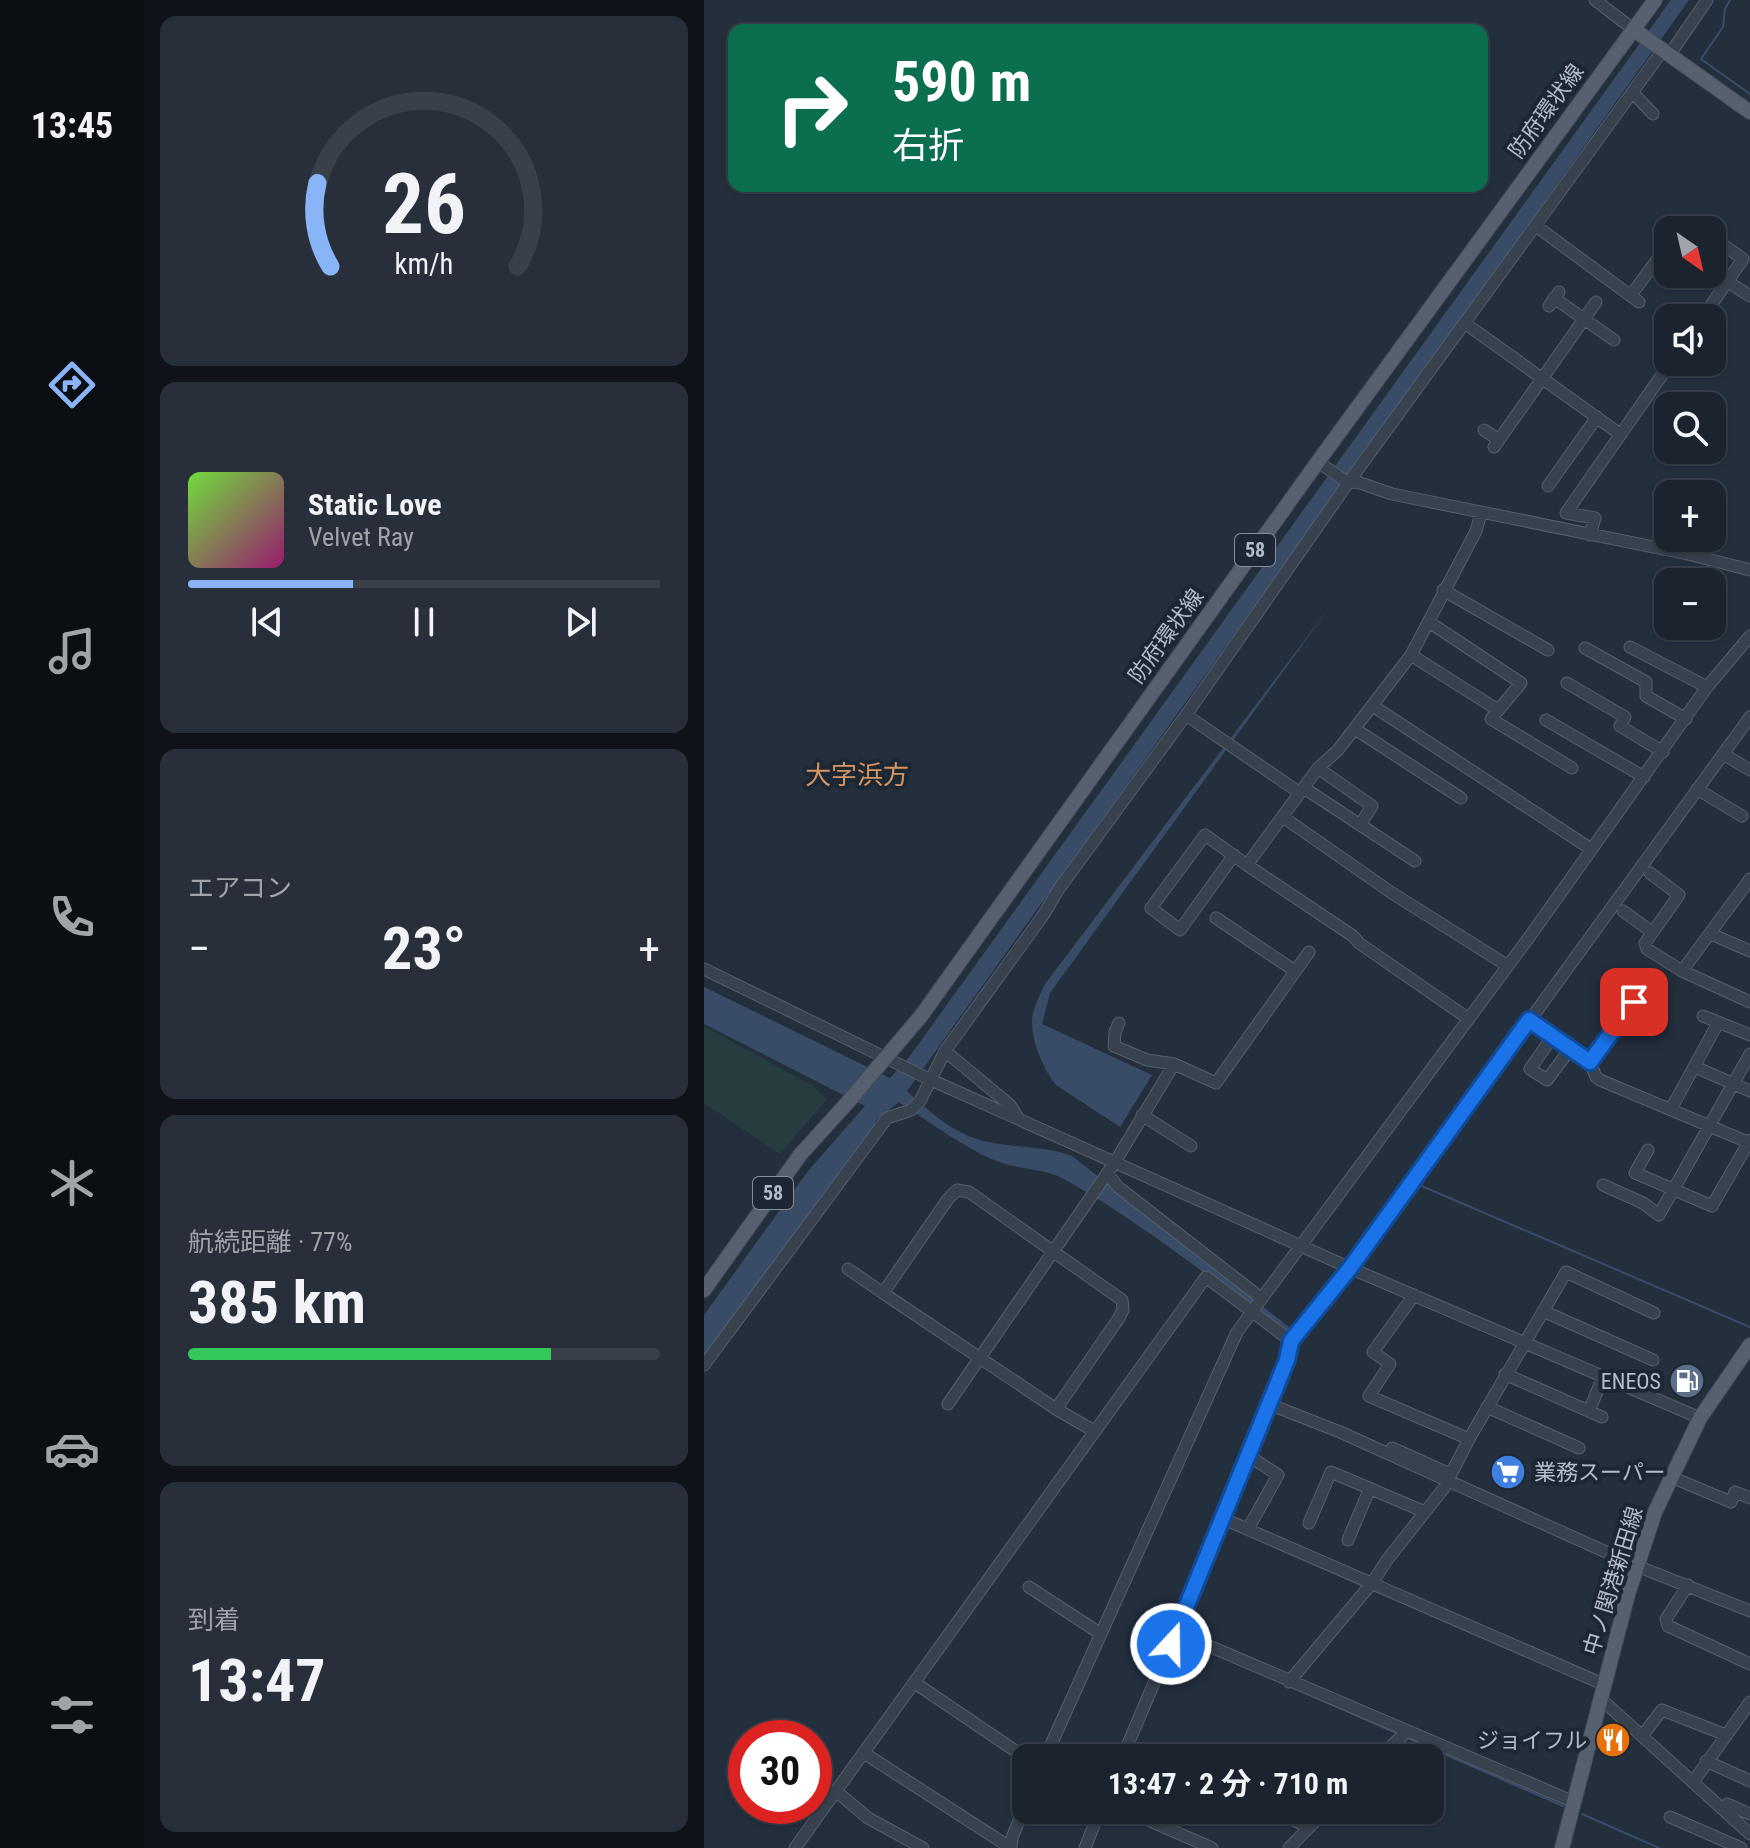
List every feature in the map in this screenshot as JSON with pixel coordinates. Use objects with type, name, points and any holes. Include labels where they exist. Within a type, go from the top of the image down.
[{"type":"main road","name":"防府環状線","points":[[704,1290],[800,1155],[921,1016],[1638,33],[1655,0]]},
{"type":"main road","points":[[1638,33],[1750,112]]},
{"type":"main road","name":"中ノ関港新田線","points":[[1562,1848],[1637,1566],[1655,1512],[1700,1418],[1750,1345]]},
{"type":"street","points":[[1595,0],[1638,33]]},
{"type":"street","points":[[704,1365],[887,1118],[916,1106],[945,1051],[1348,483],[1664,50],[1707,0]]},
{"type":"street","points":[[1633,93],[1653,114]]},
{"type":"street","points":[[1536,226],[1635,299],[1654,268]]},
{"type":"street","points":[[1712,304],[1743,259],[1726,247]]},
{"type":"street","points":[[1728,282],[1750,296]]},
{"type":"street","points":[[1554,299],[1614,340]]},
{"type":"street","points":[[1484,430],[1496,444],[1596,302]]},
{"type":"street","points":[[1466,324],[1620,434]]},
{"type":"street","points":[[1590,535],[1595,518],[1566,513],[1661,376]]},
{"type":"street","points":[[1548,486],[1597,417]]},
{"type":"street","points":[[1321,465],[1348,483],[1357,482],[1392,494],[1688,554],[1750,570]]},
{"type":"street","points":[[1247,865],[1318,768],[1338,750],[1411,655],[1476,531],[1481,513]]},
{"type":"street","points":[[1443,590],[1548,650]]},
{"type":"street","points":[[1429,622],[1521,683],[1491,719],[1572,768]]},
{"type":"street","points":[[1051,1744],[1237,1332],[1508,966],[1707,687],[1750,636]]},
{"type":"street","points":[[1630,647],[1707,687]]},
{"type":"street","points":[[1585,648],[1646,682],[1646,696],[1686,719]]},
{"type":"street","points":[[1411,655],[1498,710]]},
{"type":"street","points":[[1567,683],[1625,717],[1620,726],[1663,752]]},
{"type":"street","points":[[1373,706],[1591,849]]},
{"type":"street","points":[[1186,715],[1415,861]]},
{"type":"street","points":[[1128,1744],[1224,1519],[1287,1360],[1291,1341],[1350,1268],[1750,717]]},
{"type":"street","points":[[1546,720],[1644,777]]},
{"type":"street","points":[[1355,729],[1461,798]]},
{"type":"street","points":[[1723,754],[1750,770]]},
{"type":"street","points":[[1318,768],[1372,806],[1360,825]]},
{"type":"street","points":[[1697,789],[1742,816]]},
{"type":"street","points":[[1283,817],[1392,893],[1508,966]]},
{"type":"street","points":[[1234,855],[1180,930],[1151,908],[1205,835],[1353,936],[1469,1019]]},
{"type":"street","points":[[1650,873],[1679,895],[1645,943],[1647,949],[1682,971],[1750,1002]]},
{"type":"street","points":[[1682,971],[1750,879]]},
{"type":"street","points":[[1623,911],[1652,932]]},
{"type":"street","points":[[1216,918],[1295,971]]},
{"type":"street","points":[[1711,934],[1750,951]]},
{"type":"street","points":[[1119,1023],[1114,1046],[1147,1060],[1174,1064],[1216,1083],[1309,952]]},
{"type":"street","points":[[704,969],[880,1064],[929,1079],[1350,1268],[1700,1418]]},
{"type":"street","points":[[1590,1062],[1648,982]]},
{"type":"street","points":[[1703,1016],[1750,1035]]},
{"type":"street","points":[[1529,1020],[1590,1062],[1600,1080],[1749,1142],[1712,1206],[1635,1173],[1648,1150]]},
{"type":"street","points":[[1671,1109],[1718,1023]]},
{"type":"street","points":[[1553,1036],[1530,1069],[1547,1080],[1571,1048]]},
{"type":"street","points":[[945,1051],[1010,1105],[1019,1119]]},
{"type":"street","points":[[1603,1185],[1643,1203],[1659,1215],[1750,1054]]},
{"type":"street","points":[[948,1404],[1115,1162],[1174,1064]]},
{"type":"street","points":[[1695,1067],[1750,1091]]},
{"type":"street","points":[[1142,1115],[1191,1146]]},
{"type":"street","points":[[1105,1175],[1258,1303],[1291,1341]]},
{"type":"street","points":[[883,1293],[952,1193],[957,1190],[969,1192],[1118,1295],[1124,1305],[1119,1318],[1056,1409]]},
{"type":"street","points":[[848,1269],[1056,1409],[1094,1431]]},
{"type":"street","points":[[1289,1682],[1372,1583],[1444,1488],[1505,1374],[1566,1272],[1654,1313]]},
{"type":"street","points":[[795,1848],[1206,1277],[1258,1303]]},
{"type":"street","points":[[1414,1295],[1373,1352],[1390,1364],[1369,1396],[1469,1439]]},
{"type":"street","points":[[1543,1311],[1653,1360]]},
{"type":"street","points":[[1505,1374],[1602,1417]]},
{"type":"street","points":[[1589,1411],[1603,1377]]},
{"type":"street","points":[[1269,1404],[1448,1478]]},
{"type":"street","points":[[1487,1407],[1579,1448]]},
{"type":"street","points":[[1346,1428],[1637,1566],[1750,1611]]},
{"type":"street","points":[[1248,1529],[1278,1475],[1249,1456]]},
{"type":"street","points":[[1309,1523],[1331,1472],[1425,1512]]},
{"type":"street","points":[[1671,1477],[1731,1502],[1735,1492],[1750,1498]]},
{"type":"street","points":[[1348,1540],[1370,1488]]},
{"type":"street","points":[[1224,1519],[1372,1583],[1603,1692],[1642,1736],[1750,1834]]},
{"type":"street","points":[[1688,1585],[1666,1619],[1668,1626],[1750,1664]]},
{"type":"street","points":[[1029,1587],[1101,1634]]},
{"type":"street","points":[[1174,1631],[1574,1802]]},
{"type":"street","points":[[915,1683],[1012,1749]]},
{"type":"street","points":[[1693,1782],[1748,1709]]},
{"type":"street","points":[[1642,1736],[1662,1710],[1726,1735]]},
{"type":"street","points":[[1394,1744],[1406,1732]]},
{"type":"street","points":[[864,1753],[1011,1848],[1018,1824]]},
{"type":"street","points":[[1706,1761],[1750,1781]]},
{"type":"street","points":[[836,1791],[868,1818],[923,1848]]},
{"type":"street","points":[[1722,1809],[1727,1804],[1750,1814]]},
{"type":"street","points":[[1670,1817],[1741,1848]]},
{"type":"street","points":[[1085,1848],[1094,1824]]},
{"type":"street","points":[[1157,1824],[1212,1848]]},
{"type":"street","points":[[1302,1824],[1309,1827]]},
{"type":"street","points":[[1289,1848],[1312,1824]]},
{"type":"green space","points":[[704,1026],[811,1085],[827,1099],[780,1154],[704,1103]]},
{"type":"water","points":[[1671,0],[1689,0],[907,1091],[947,1124],[974,1138],[1072,1156],[1294,1331],[1290,1338],[1180,1255],[1094,1196],[1057,1175],[1007,1165],[987,1157],[899,1102],[875,1121],[876,1127],[704,1362],[704,1315],[808,1171],[865,1106],[704,1024],[704,987],[890,1078],[907,1060]]},
{"type":"water","points":[[1329,608],[1050,993],[1042,1024],[1152,1075],[1120,1127],[1056,1085],[1051,1078],[1038,1051],[1033,1031],[1033,1013],[1037,1002],[1045,984]]},
{"type":"waterway","points":[[1730,0],[1725,9],[1723,27],[1701,59],[1750,94]]},
{"type":"waterway","points":[[1417,1184],[1750,1327]]},
{"type":"waterway","points":[[1295,1349],[1324,1309]]},
{"type":"waterway","points":[[1270,1678],[1286,1685]]},
{"type":"waterway","points":[[1292,1687],[1396,1733]]},
{"type":"waterway","points":[[1405,1737],[1563,1806]]},
{"type":"waterway","points":[[1582,1814],[1659,1848]]},
{"type":"place","name":"ENEOS","points":[[1687,1381]]},
{"type":"place","name":"業務スーパー","points":[[1508,1472]]},
{"type":"place","name":"ジョイフル","points":[[1613,1740]]},
{"type":"district","name":"大字浜方","points":[[857,775]]},
{"type":"route","points":[[1171,1644],[1287,1360],[1291,1341],[1350,1268],[1529,1020],[1590,1062],[1634,1002]]}]
